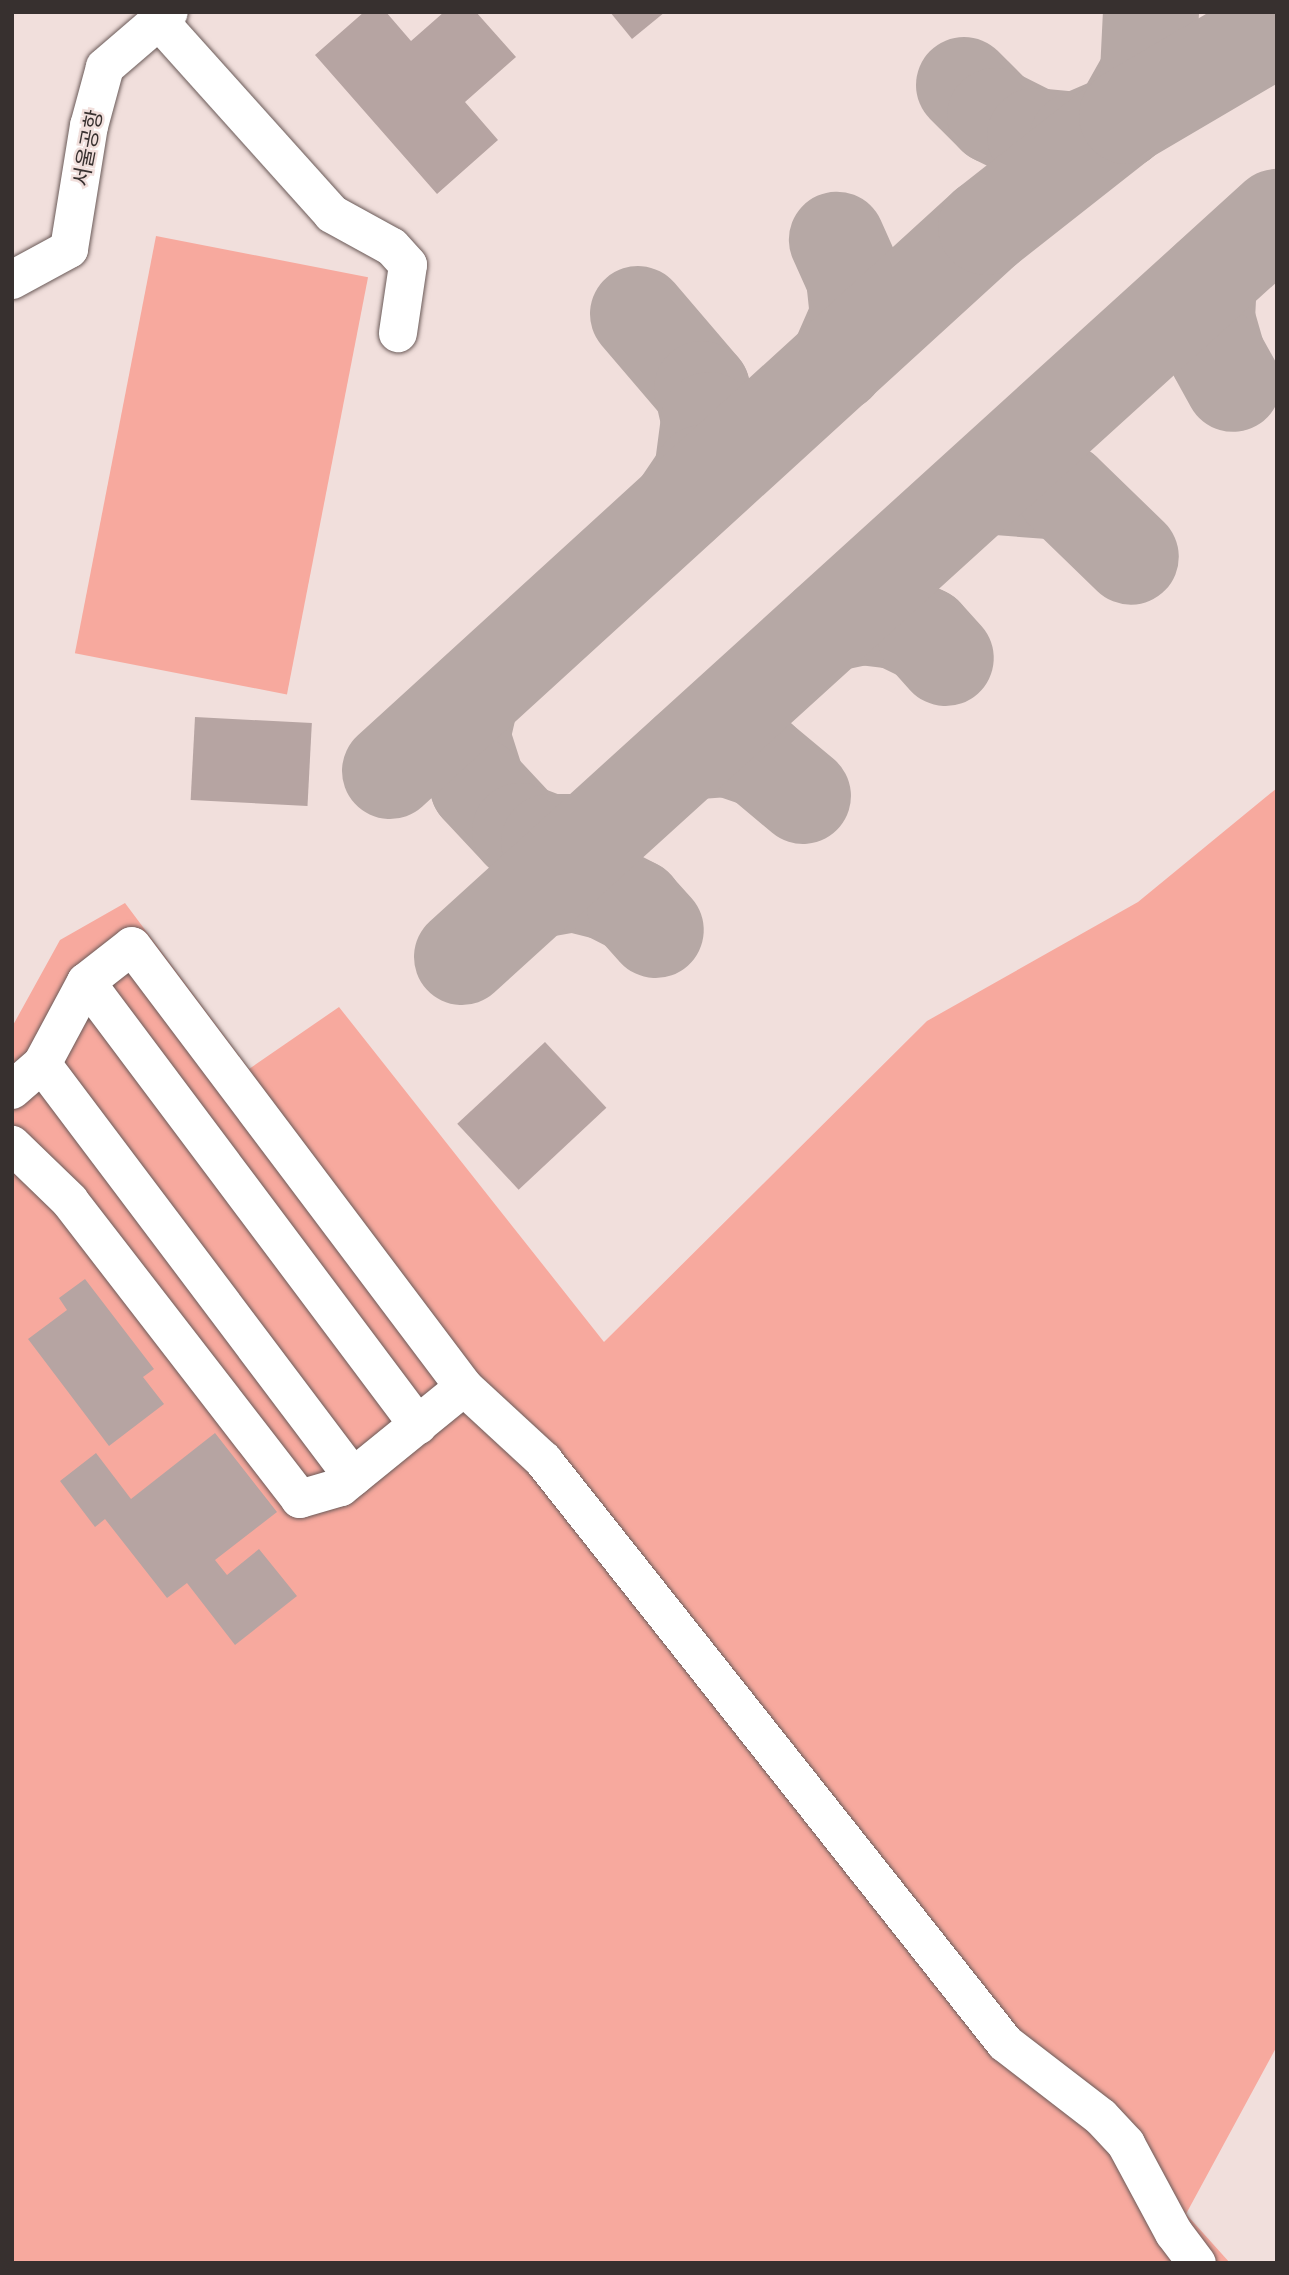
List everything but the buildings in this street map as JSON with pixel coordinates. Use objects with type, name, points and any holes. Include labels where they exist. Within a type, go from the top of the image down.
[{"type":"lane","name":"서울공항","points":[[12,280],[69,249],[89,126],[105,67],[164,16]]},
{"type":"lane","points":[[164,16],[332,214],[392,247],[408,265],[398,333]]},
{"type":"lane","points":[[12,1090],[41,1064],[86,982],[132,946],[464,1387],[543,1460],[1005,2043],[1101,2117],[1126,2144],[1174,2233],[1197,2263]]},
{"type":"lane","points":[[86,982],[418,1425]]},
{"type":"lane","points":[[41,1064],[353,1477]]},
{"type":"lane","points":[[12,1145],[70,1201],[300,1499],[341,1487],[464,1387]]},
{"type":"shaded area","points":[[156,236],[368,277],[287,694],[75,653]]},
{"type":"shaded area","points":[[1277,788],[1277,2046],[1186,2214],[1230,2263],[12,2263],[12,1027],[60,940],[125,903],[249,1069],[339,1007],[604,1342],[927,1021],[1138,902]]},
{"type":"taxiway","points":[[964,85],[995,116],[1035,136],[1077,140],[1121,121],[1148,73],[1151,12]]},
{"type":"taxiway","points":[[390,771],[986,227],[1127,116],[1277,28]]},
{"type":"taxiway","points":[[462,957],[1277,217]]},
{"type":"taxiway","points":[[837,240],[854,278],[858,316],[837,364]]},
{"type":"taxiway","points":[[1209,279],[1207,319],[1217,355],[1233,384]]},
{"type":"taxiway","points":[[638,314],[702,389],[709,420],[702,473],[680,506]]},
{"type":"taxiway","points":[[982,486],[1064,492],[1131,557]]},
{"type":"taxiway","points":[[829,624],[863,617],[896,621],[925,635],[946,658]]},
{"type":"taxiway","points":[[471,698],[462,736],[478,786],[520,831],[549,842],[588,842]]},
{"type":"taxiway","points":[[688,752],[728,749],[760,760],[803,796]]},
{"type":"taxiway","points":[[534,891],[573,884],[606,892],[635,907],[656,930]]}]
